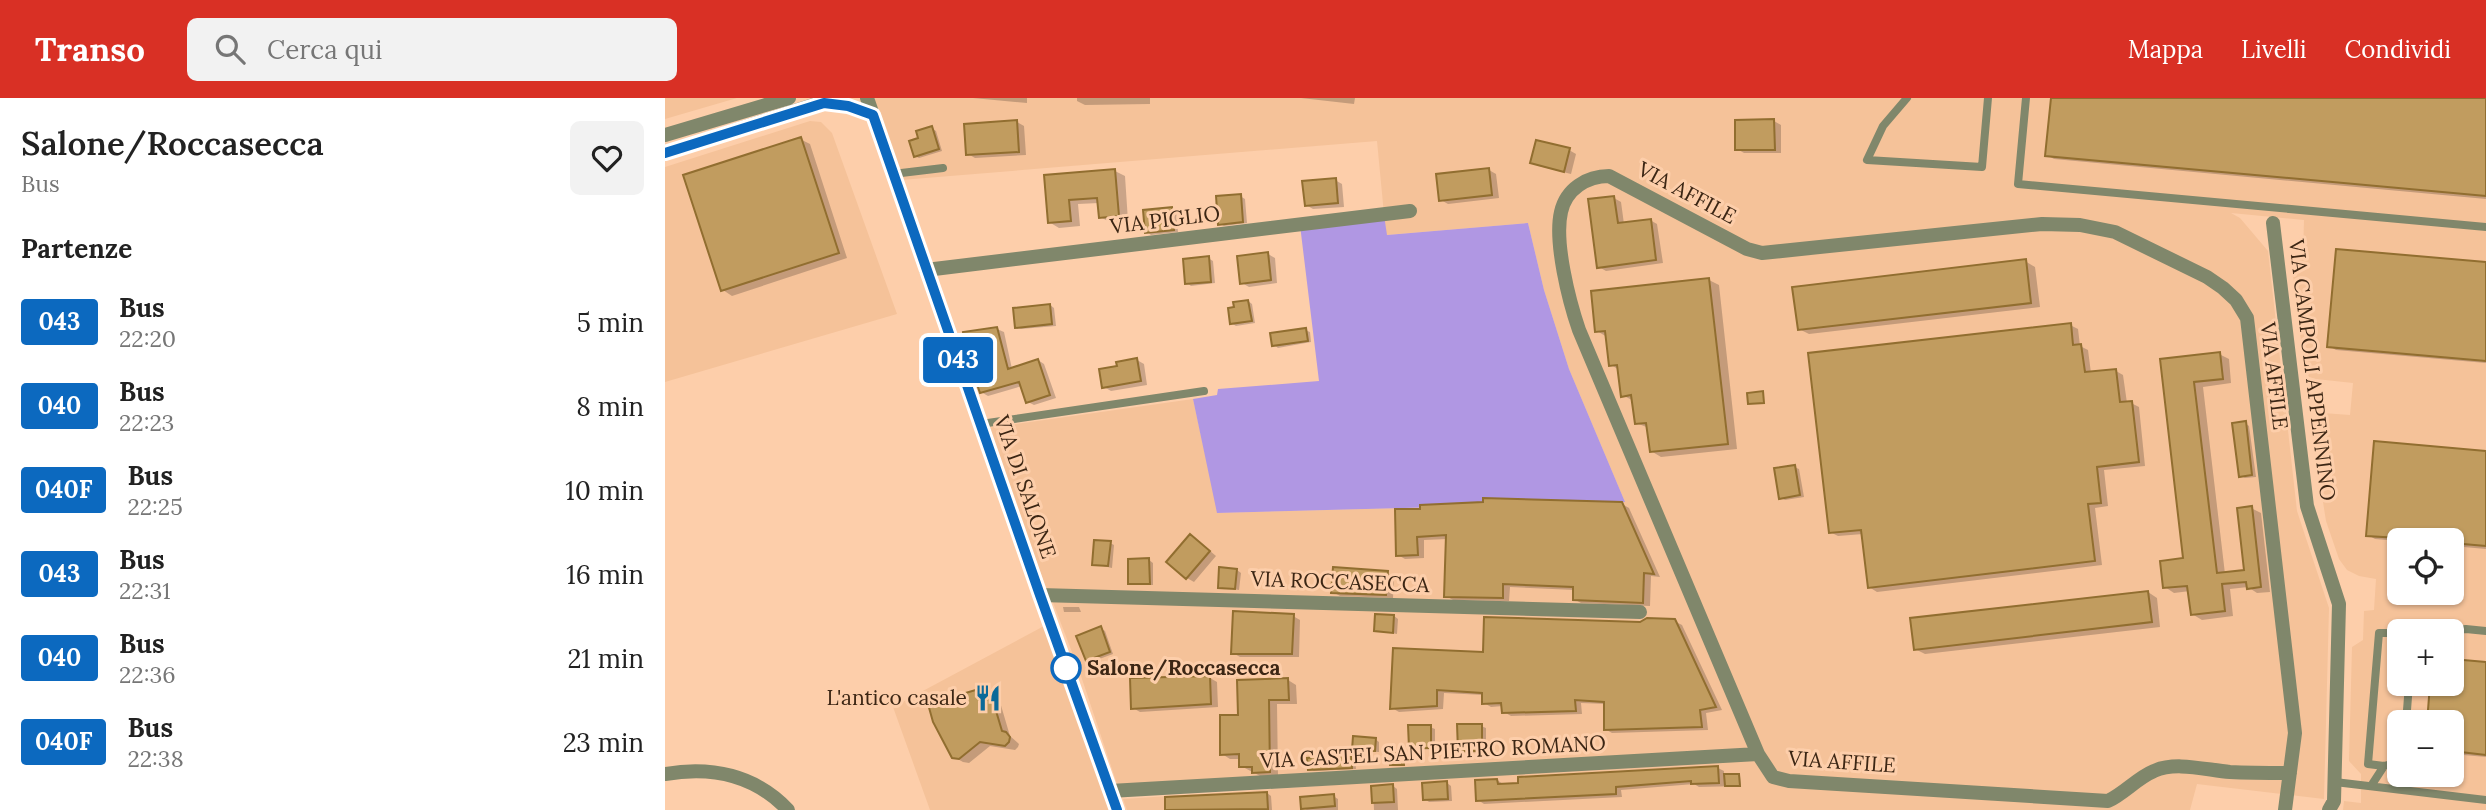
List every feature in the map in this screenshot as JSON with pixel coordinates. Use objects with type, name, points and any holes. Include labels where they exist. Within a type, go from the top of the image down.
[{"type":"street","points":[[665,135],[789,98]]},
{"type":"street","name":"VIA DI SALONE","points":[[867,98],[1117,810]]},
{"type":"street","points":[[665,153],[829,101],[873,115]]},
{"type":"street","name":"VIA AFFILE","points":[[2285,810],[2290,773],[2295,733],[2246,318],[2242,308],[2223,288],[2165,255],[2115,232],[2080,225],[2042,224],[1758,253],[1609,176],[1591,177],[1570,194],[1561,210],[1564,269],[1575,318],[1758,754],[1773,777],[1789,781],[2108,801],[2154,770],[2175,766],[2231,772],[2290,773]]},
{"type":"street","name":"VIA PIGLIO","points":[[926,270],[1410,211]]},
{"type":"street","name":"VIA CAMPOLI APPENNINO","points":[[2273,223],[2307,506],[2339,604],[2335,782],[2334,802],[2329,810]]},
{"type":"street","name":"VIA ROCCASECCA","points":[[1040,595],[1640,612]]},
{"type":"street","name":"VIA CASTEL SAN PIETRO ROMANO","points":[[1110,791],[1758,754]]},
{"type":"street","points":[[665,774],[699,770],[733,775],[765,790],[788,810]]},
{"type":"lane","points":[[1907,98],[1883,126],[1867,160],[1982,167],[1988,98]]},
{"type":"lane","points":[[2026,98],[2018,184],[2486,227]]},
{"type":"lane","points":[[893,174],[943,168]]},
{"type":"lane","points":[[981,424],[1204,391]]},
{"type":"lane","points":[[2464,629],[2486,631]]},
{"type":"lane","points":[[2387,633],[2379,633],[2368,764],[2387,765]]},
{"type":"lane","points":[[2371,786],[2384,766]]},
{"type":"lane","points":[[2335,782],[2486,800]]},
{"type":"shaded area","points":[[665,98],[737,98],[665,119]]},
{"type":"shaded area","points":[[873,98],[2486,98],[2486,810],[2343,810],[2344,801],[2361,803],[2361,774],[2349,761],[2352,647],[2363,640],[2364,611],[2374,610],[2376,579],[2359,576],[2347,570],[2339,559],[2326,521],[2316,458],[2321,444],[2323,413],[2350,415],[2353,383],[2309,377],[2304,366],[2291,258],[2303,256],[2304,220],[2231,213],[2240,218],[2268,251],[2297,511],[2329,608],[2324,799],[2197,784],[2190,810],[1127,810],[1123,799],[1624,766],[1117,784],[1052,600],[1304,609],[1047,590],[987,428],[1193,399],[1218,513],[1625,502],[1569,369],[1544,290],[1528,223],[1386,235],[1377,141],[901,180]]},
{"type":"shaded area","points":[[810,121],[821,122],[832,133],[897,314],[665,382],[665,167]]},
{"type":"shaded area","points":[[1384,215],[1387,235],[1528,223],[1544,290],[1569,369],[1625,502],[1217,513],[1193,399],[1217,395],[1218,389],[1319,381],[1300,225]]},
{"type":"shaded area","points":[[1044,626],[1109,810],[930,810],[893,707]]},
{"type":"building","points":[[2051,98],[2486,98],[2486,196],[2045,156]]},
{"type":"building","points":[[1774,119],[1775,150],[1735,150],[1735,120]]},
{"type":"building","points":[[1017,120],[1019,152],[966,155],[964,124]]},
{"type":"building","points":[[932,126],[939,149],[914,157],[909,141],[918,138],[916,131]]},
{"type":"building","points":[[801,137],[839,253],[721,291],[683,175]]},
{"type":"building","points":[[1536,140],[1570,148],[1564,172],[1530,163]]},
{"type":"building","points":[[1489,168],[1492,195],[1439,201],[1436,174]]},
{"type":"building","points":[[1115,169],[1119,216],[1099,218],[1097,198],[1069,200],[1071,221],[1048,223],[1044,175]]},
{"type":"building","points":[[1336,178],[1338,203],[1305,206],[1302,181]]},
{"type":"building","points":[[1241,194],[1243,222],[1218,225],[1216,196]]},
{"type":"building","points":[[1614,196],[1618,223],[1651,219],[1656,260],[1597,268],[1588,199]]},
{"type":"building","points":[[1172,207],[1174,230],[1145,233],[1143,210]]},
{"type":"building","points":[[2336,249],[2486,262],[2486,361],[2327,347]]},
{"type":"building","points":[[1268,252],[1271,280],[1240,284],[1237,256]]},
{"type":"building","points":[[1209,256],[1211,282],[1185,284],[1183,259]]},
{"type":"building","points":[[2026,259],[2031,303],[1798,330],[1792,287]]},
{"type":"building","points":[[1709,278],[1728,444],[1650,452],[1646,423],[1635,424],[1631,395],[1621,397],[1617,365],[1609,366],[1605,331],[1595,332],[1591,291]]},
{"type":"building","points":[[1248,300],[1252,321],[1230,324],[1228,308],[1234,307],[1233,302]]},
{"type":"building","points":[[1050,304],[1052,324],[1015,328],[1013,308]]},
{"type":"building","points":[[2071,323],[2073,345],[2081,344],[2085,372],[2116,369],[2120,402],[2132,401],[2139,462],[2097,467],[2101,503],[2088,504],[2095,561],[1868,588],[1861,530],[1829,533],[1808,353]]},
{"type":"building","points":[[997,327],[1008,369],[1038,359],[1050,395],[1026,403],[1019,382],[980,393],[966,352],[963,332]]},
{"type":"building","points":[[1306,328],[1308,341],[1272,346],[1270,333]]},
{"type":"building","points":[[2220,352],[2223,379],[2194,382],[2217,573],[2244,570],[2237,508],[2252,506],[2261,587],[2247,589],[2246,582],[2222,584],[2225,611],[2191,615],[2187,586],[2163,588],[2160,561],[2183,558],[2160,359]]},
{"type":"building","points":[[1137,358],[1141,381],[1102,388],[1099,369],[1117,366],[1116,362]]},
{"type":"building","points":[[1763,391],[1764,403],[1748,404],[1747,393]]},
{"type":"building","points":[[2246,421],[2252,475],[2239,477],[2232,423]]},
{"type":"building","points":[[2374,441],[2486,451],[2486,546],[2464,544],[2464,528],[2387,528],[2387,537],[2366,536]]},
{"type":"building","points":[[1795,465],[1800,495],[1779,499],[1774,468]]},
{"type":"building","points":[[1483,498],[1622,502],[1654,574],[1644,573],[1643,603],[1573,600],[1573,587],[1503,584],[1503,598],[1444,597],[1446,535],[1417,537],[1418,555],[1396,556],[1395,509],[1483,502]]},
{"type":"building","points":[[1190,534],[1210,551],[1186,579],[1166,562]]},
{"type":"building","points":[[1094,540],[1111,541],[1108,566],[1092,565]]},
{"type":"building","points":[[1149,558],[1150,584],[1128,584],[1128,559]]},
{"type":"building","points":[[1219,567],[1237,569],[1235,589],[1218,588]]},
{"type":"building","points":[[1333,567],[1388,571],[1386,595],[1331,593]]},
{"type":"building","points":[[2148,591],[2152,622],[1914,650],[1910,618]]},
{"type":"building","points":[[1233,611],[1294,614],[1292,654],[1231,654]]},
{"type":"building","points":[[1375,614],[1394,615],[1393,633],[1374,631]]},
{"type":"building","points":[[1484,617],[1640,622],[1647,618],[1675,619],[1716,707],[1700,710],[1702,727],[1604,730],[1604,702],[1575,700],[1576,711],[1502,713],[1501,703],[1482,704],[1482,693],[1437,690],[1437,706],[1390,709],[1393,648],[1483,652]]},
{"type":"building","points":[[1101,626],[1110,652],[1086,661],[1076,636]]},
{"type":"building","points":[[2464,660],[2486,662],[2486,755],[2464,752],[2464,710],[2428,710],[2429,696],[2464,696]]},
{"type":"building","points":[[1210,676],[1211,704],[1131,709],[1130,678]]},
{"type":"building","points":[[1288,678],[1289,700],[1269,700],[1270,772],[1252,773],[1252,767],[1239,767],[1239,754],[1220,755],[1220,715],[1238,715],[1237,680]]},
{"type":"building","points":[[979,689],[981,697],[991,694],[1002,731],[1010,737],[1009,742],[1005,746],[980,742],[959,759],[952,758],[933,722],[928,704]]},
{"type":"building","points":[[1457,724],[1482,724],[1482,751],[1458,751]]},
{"type":"building","points":[[1408,725],[1431,725],[1431,748],[1409,748]]},
{"type":"building","points":[[1353,736],[1376,738],[1375,751],[1352,750]]},
{"type":"building","points":[[1403,752],[1404,765],[1390,765],[1389,753]]},
{"type":"building","points":[[1351,754],[1352,768],[1308,770],[1307,758]]},
{"type":"building","points":[[1718,766],[1719,783],[1691,784],[1691,781],[1616,787],[1616,794],[1476,801],[1475,780],[1497,779],[1498,784],[1518,783],[1518,777]]},
{"type":"building","points":[[1724,774],[1739,774],[1740,786],[1725,786]]},
{"type":"building","points":[[1447,781],[1448,799],[1423,800],[1422,783]]},
{"type":"building","points":[[1393,784],[1394,802],[1372,803],[1371,786]]},
{"type":"building","points":[[1267,792],[1268,809],[1165,810],[1165,797]]},
{"type":"building","points":[[1334,794],[1335,806],[1301,809],[1300,797]]},
{"type":"bus line","name":"043","points":[[665,153],[824,103],[848,106],[873,115],[1117,810]]},
{"type":"place","name":"Salone/Roccasecca","points":[[1066,668]]},
{"type":"place","name":"L'antico casale","points":[[988,698]]}]
